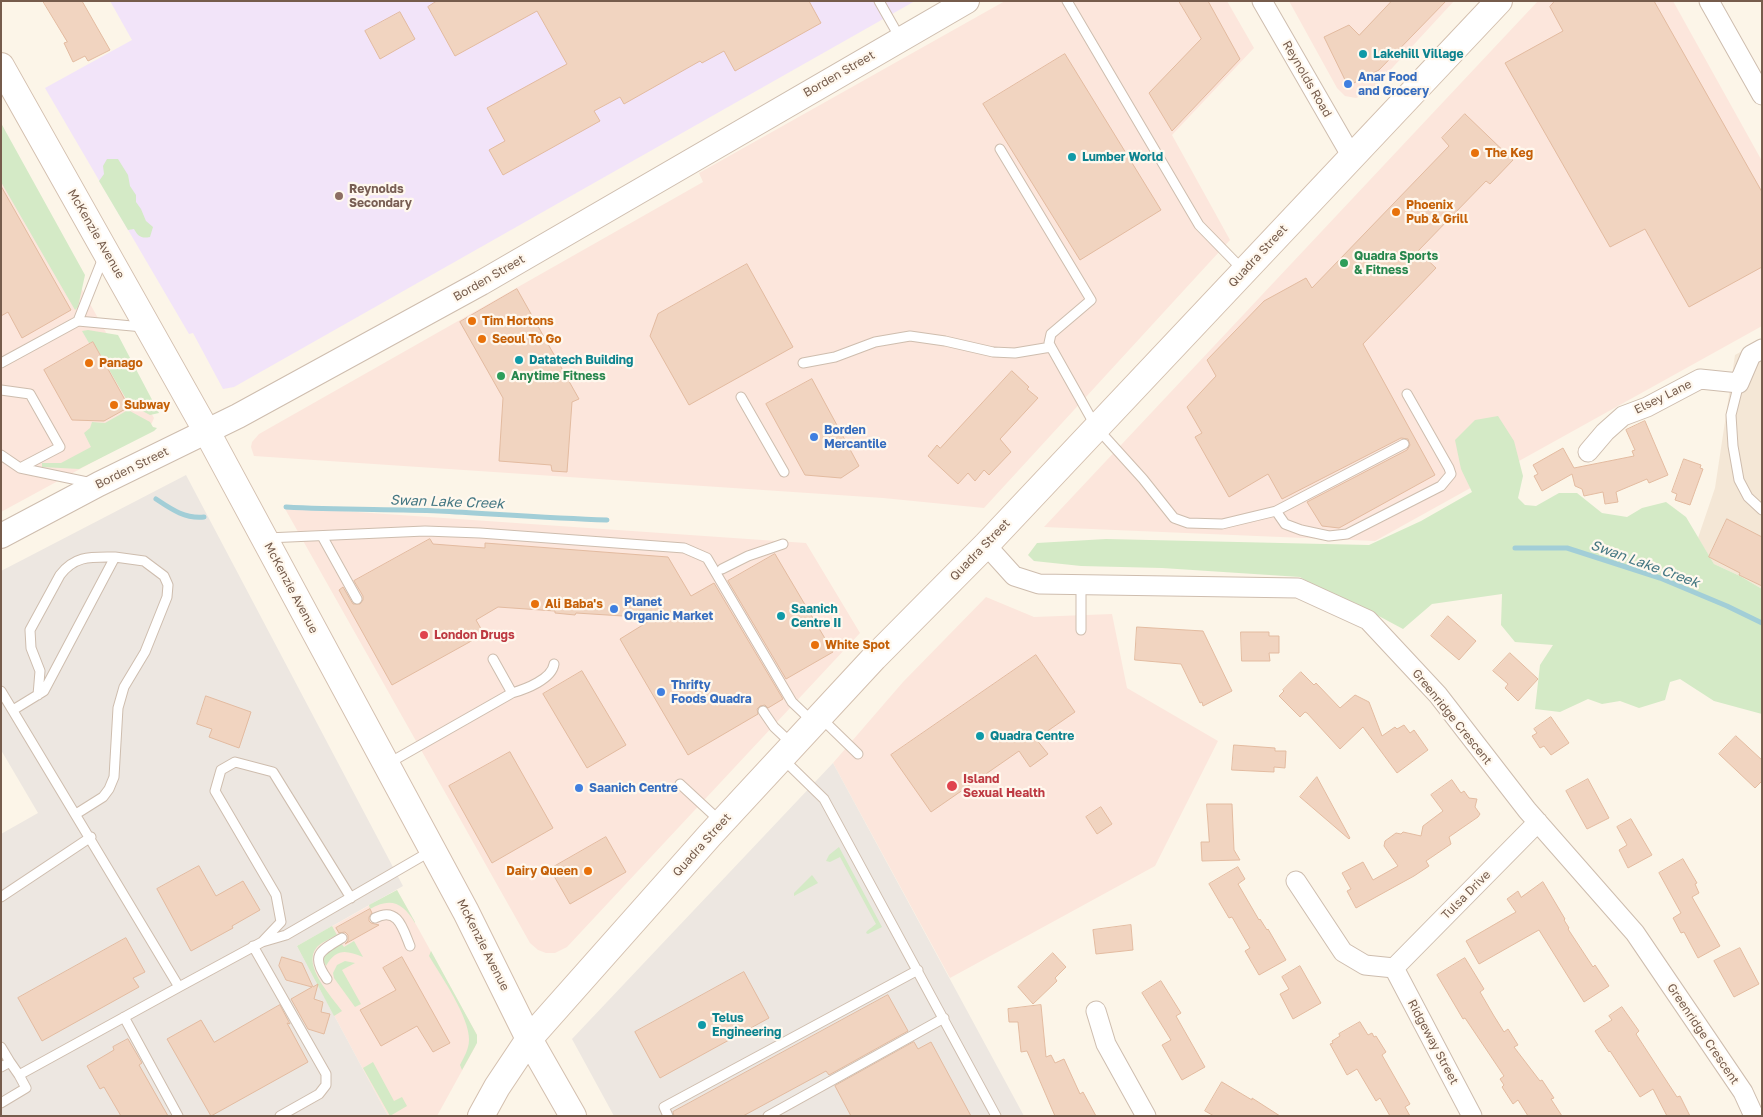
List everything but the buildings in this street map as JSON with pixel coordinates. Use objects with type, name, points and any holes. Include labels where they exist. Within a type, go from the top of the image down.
[{"type":"main road","name":"Quadra Street","points":[[481,1116],[497,1087],[529,1039],[722,822],[1499,1]]},
{"type":"main road","name":"McKenzie Avenue","points":[[1,66],[207,432],[466,912],[529,1039],[573,1116]]},
{"type":"street","name":"Borden Street","points":[[1,536],[99,484],[238,416],[481,283],[967,1]]},
{"type":"street","name":"Reynolds Road","points":[[1262,1],[1352,157]]},
{"type":"street","points":[[1708,1],[1762,96]]},
{"type":"street","points":[[1739,383],[1751,355],[1762,349]]},
{"type":"street","name":"Elsey Lane","points":[[1588,452],[1605,432],[1623,416],[1647,407],[1700,378],[1739,383]]},
{"type":"street","name":"Greenridge Crescent","points":[[986,545],[1014,576],[1039,584],[1298,588],[1368,620],[1438,696],[1538,822],[1635,933],[1743,1092],[1754,1116]]},
{"type":"street","name":"Tulsa Drive","points":[[1394,968],[1538,822]]},
{"type":"street","points":[[1296,881],[1343,952],[1365,965],[1394,968]]},
{"type":"street","name":"Ridgeway Street","points":[[1394,968],[1472,1116]]},
{"type":"street","points":[[1096,1011],[1106,1044],[1146,1116]]},
{"type":"lane","points":[[880,1],[900,39]]},
{"type":"lane","points":[[1067,1],[1199,225],[1244,271]]},
{"type":"lane","points":[[1000,149],[1091,300],[1051,334],[1049,342],[1051,347],[1096,427],[1143,479],[1174,518],[1188,523],[1222,524],[1276,511],[1404,444]]},
{"type":"lane","points":[[78,320],[106,250]]},
{"type":"lane","points":[[1,363],[78,320],[149,328]]},
{"type":"lane","points":[[803,363],[835,357],[875,342],[910,336],[945,341],[993,352],[1020,352],[1051,347]]},
{"type":"lane","points":[[1739,383],[1731,415],[1733,446],[1739,480],[1748,497],[1762,510]]},
{"type":"lane","points":[[1,390],[30,394],[60,447],[20,468]]},
{"type":"lane","points":[[1276,511],[1285,524],[1301,530],[1329,536],[1346,534],[1440,486],[1451,474],[1449,468],[1407,394]]},
{"type":"lane","points":[[741,397],[784,472]]},
{"type":"lane","points":[[1,456],[20,468],[99,484]]},
{"type":"lane","points":[[264,538],[425,531],[684,548],[707,558],[792,702],[858,754]]},
{"type":"lane","points":[[319,536],[357,599]]},
{"type":"lane","points":[[722,569],[748,556],[783,544]]},
{"type":"lane","points":[[13,710],[44,691],[115,557]]},
{"type":"lane","points":[[38,696],[40,671],[29,639],[33,624],[60,575],[71,563],[86,558],[115,557],[144,561],[164,576],[168,585],[168,597],[145,652],[124,687],[118,708],[114,777],[103,797],[76,814]]},
{"type":"lane","points":[[1081,585],[1081,630]]},
{"type":"lane","points":[[493,659],[512,694]]},
{"type":"lane","points":[[386,764],[512,694],[527,689],[551,672],[554,664]]},
{"type":"lane","points":[[1,691],[179,987]]},
{"type":"lane","points":[[763,711],[788,751],[824,798],[996,1116]]},
{"type":"lane","points":[[262,942],[280,922],[276,896],[215,792],[220,770],[235,762],[273,772],[350,898]]},
{"type":"lane","points":[[680,784],[722,822]]},
{"type":"lane","points":[[1,897],[91,838]]},
{"type":"lane","points":[[19,1075],[253,946],[286,935],[390,873],[433,850]]},
{"type":"lane","points":[[375,918],[385,915],[395,917],[402,925],[410,946]]},
{"type":"lane","points":[[327,979],[319,968],[318,958],[323,950],[342,938]]},
{"type":"lane","points":[[253,946],[326,1074],[326,1085],[319,1094],[280,1116]]},
{"type":"lane","points":[[668,1116],[664,1107],[918,970]]},
{"type":"lane","points":[[124,1017],[178,1116]]},
{"type":"lane","points":[[768,1116],[944,1018]]},
{"type":"lane","points":[[1,1047],[26,1088],[1,1103]]},
{"type":"lane","points":[[1,1067],[10,1062]]},
{"type":"shaded area","name":"Reynolds Secondary","points":[[110,1],[915,1],[234,387],[223,389],[193,333],[189,334],[45,88],[132,40]]},
{"type":"shaded area","points":[[1005,1],[1227,1],[1254,48],[1172,135],[1230,240],[984,508],[883,498],[254,456],[251,447],[252,442],[259,434],[703,182],[699,173]]},
{"type":"shaded area","points":[[1289,1],[1454,1],[1370,92],[1356,98],[1345,96],[1337,88]]},
{"type":"shaded area","points":[[1538,1],[1673,1],[1762,161],[1762,326],[1375,541],[1044,527]]},
{"type":"shaded area","points":[[1,145],[154,418],[148,432],[1,512]]},
{"type":"shaded area","points":[[1762,340],[1762,589],[1714,564],[1698,538],[1715,488],[1735,355]]},
{"type":"shaded area","points":[[186,475],[403,886],[297,946],[388,1116],[1,1116],[1,834],[38,813],[1,750],[1,571]]},
{"type":"shaded area","name":"Saanich Centre","points":[[284,507],[806,543],[860,633],[567,947],[555,953],[546,953],[538,950],[530,943]]},
{"type":"shaded area","points":[[986,597],[1034,617],[1112,614],[1127,688],[1218,741],[1155,866],[950,978],[833,763],[903,682]]},
{"type":"shaded area","points":[[833,763],[1024,1116],[614,1116],[572,1039]]},
{"type":"shaded area","points":[[397,890],[477,1035],[475,1047],[437,1116],[388,1116],[297,946]]},
{"type":"green space","points":[[1,123],[85,275],[78,307],[75,310],[1,182]]},
{"type":"green space","points":[[107,159],[118,159],[128,175],[130,186],[136,195],[136,202],[146,221],[153,227],[150,237],[144,238],[140,236],[134,229],[128,230],[99,181],[104,174],[103,166]]},
{"type":"green space","points":[[88,330],[118,335],[159,413],[150,415],[129,404],[93,342],[89,343],[82,331]]},
{"type":"green space","points":[[128,410],[157,428],[79,469],[42,467],[42,463],[61,463],[91,447],[84,433],[90,428],[92,422],[105,423]]},
{"type":"green space","points":[[1498,416],[1514,441],[1523,476],[1518,498],[1525,505],[1536,506],[1559,493],[1577,493],[1602,513],[1627,517],[1642,508],[1666,502],[1686,517],[1714,564],[1762,589],[1762,714],[1714,701],[1680,679],[1670,682],[1665,700],[1639,708],[1620,701],[1602,704],[1588,699],[1560,712],[1535,709],[1540,665],[1553,645],[1515,642],[1501,625],[1502,594],[1432,604],[1403,629],[1375,614],[1323,591],[1300,577],[1162,568],[1081,566],[1034,561],[1028,555],[1037,543],[1106,539],[1369,545],[1421,521],[1472,492],[1461,469],[1455,440],[1475,420]]},
{"type":"green space","points":[[839,847],[882,927],[868,934],[866,933],[867,931],[876,924],[840,857],[830,862],[826,861],[829,855]]},
{"type":"green space","points":[[812,875],[818,883],[794,896],[794,893]]},
{"type":"green space","points":[[397,890],[415,923],[406,911],[396,904],[384,903],[370,909],[369,905]]},
{"type":"green space","points":[[332,926],[337,935],[317,947],[313,954],[313,963],[315,971],[325,989],[342,1011],[334,1016],[297,946]]},
{"type":"green space","points":[[354,941],[363,957],[347,952],[338,953],[326,966],[323,960],[324,954],[341,943],[344,947]]},
{"type":"green space","points":[[431,951],[477,1035],[477,1043],[462,1070],[460,1065],[468,1047],[468,1031],[454,997],[429,956]]},
{"type":"green space","points":[[345,961],[355,963],[342,970],[361,1004],[355,1007],[334,978],[333,973],[337,965]]},
{"type":"green space","points":[[373,1062],[394,1101],[402,1097],[407,1106],[390,1116],[363,1068]]},
{"type":"waterway","name":"Swan Lake Creek","points":[[156,499],[184,515],[204,517]]},
{"type":"waterway","name":"Swan Lake Creek","points":[[286,507],[439,511],[607,520]]},
{"type":"waterway","name":"Swan Lake Creek","points":[[1515,548],[1567,548],[1660,578],[1762,623]]},
{"type":"place","name":"Lakehill Village","points":[[1363,54]]},
{"type":"place","name":"Anar Food and Grocery","points":[[1348,84]]},
{"type":"place","name":"The Keg","points":[[1475,153]]},
{"type":"place","name":"Lumber World","points":[[1072,157]]},
{"type":"place","name":"Reynolds Secondary","points":[[339,196]]},
{"type":"place","name":"Phoenix Pub & Grill","points":[[1396,212]]},
{"type":"place","name":"Quadra Sports & Fitness","points":[[1344,263]]},
{"type":"place","name":"Tim Hortons","points":[[472,321]]},
{"type":"place","name":"Seoul To Go","points":[[482,339]]},
{"type":"place","name":"Datatech Building","points":[[519,360]]},
{"type":"place","name":"Panago","points":[[89,363]]},
{"type":"place","name":"Anytime Fitness","points":[[501,376]]},
{"type":"place","name":"Subway","points":[[114,405]]},
{"type":"place","name":"Borden Mercantile","points":[[814,437]]},
{"type":"place","name":"Ali Baba's","points":[[535,604]]},
{"type":"place","name":"Planet Organic Market","points":[[614,609]]},
{"type":"place","name":"Saanich Centre II","points":[[781,616]]},
{"type":"place","name":"London Drugs","points":[[424,635]]},
{"type":"place","name":"White Spot","points":[[815,645]]},
{"type":"place","name":"Thrifty Foods Quadra","points":[[661,692]]},
{"type":"place","name":"Quadra Centre","points":[[980,736]]},
{"type":"place","name":"Island Sexual Health","points":[[952,786]]},
{"type":"place","name":"Saanich Centre","points":[[579,788]]},
{"type":"place","name":"Dairy Queen","points":[[588,871]]},
{"type":"place","name":"Telus Engineering","points":[[702,1025]]}]
